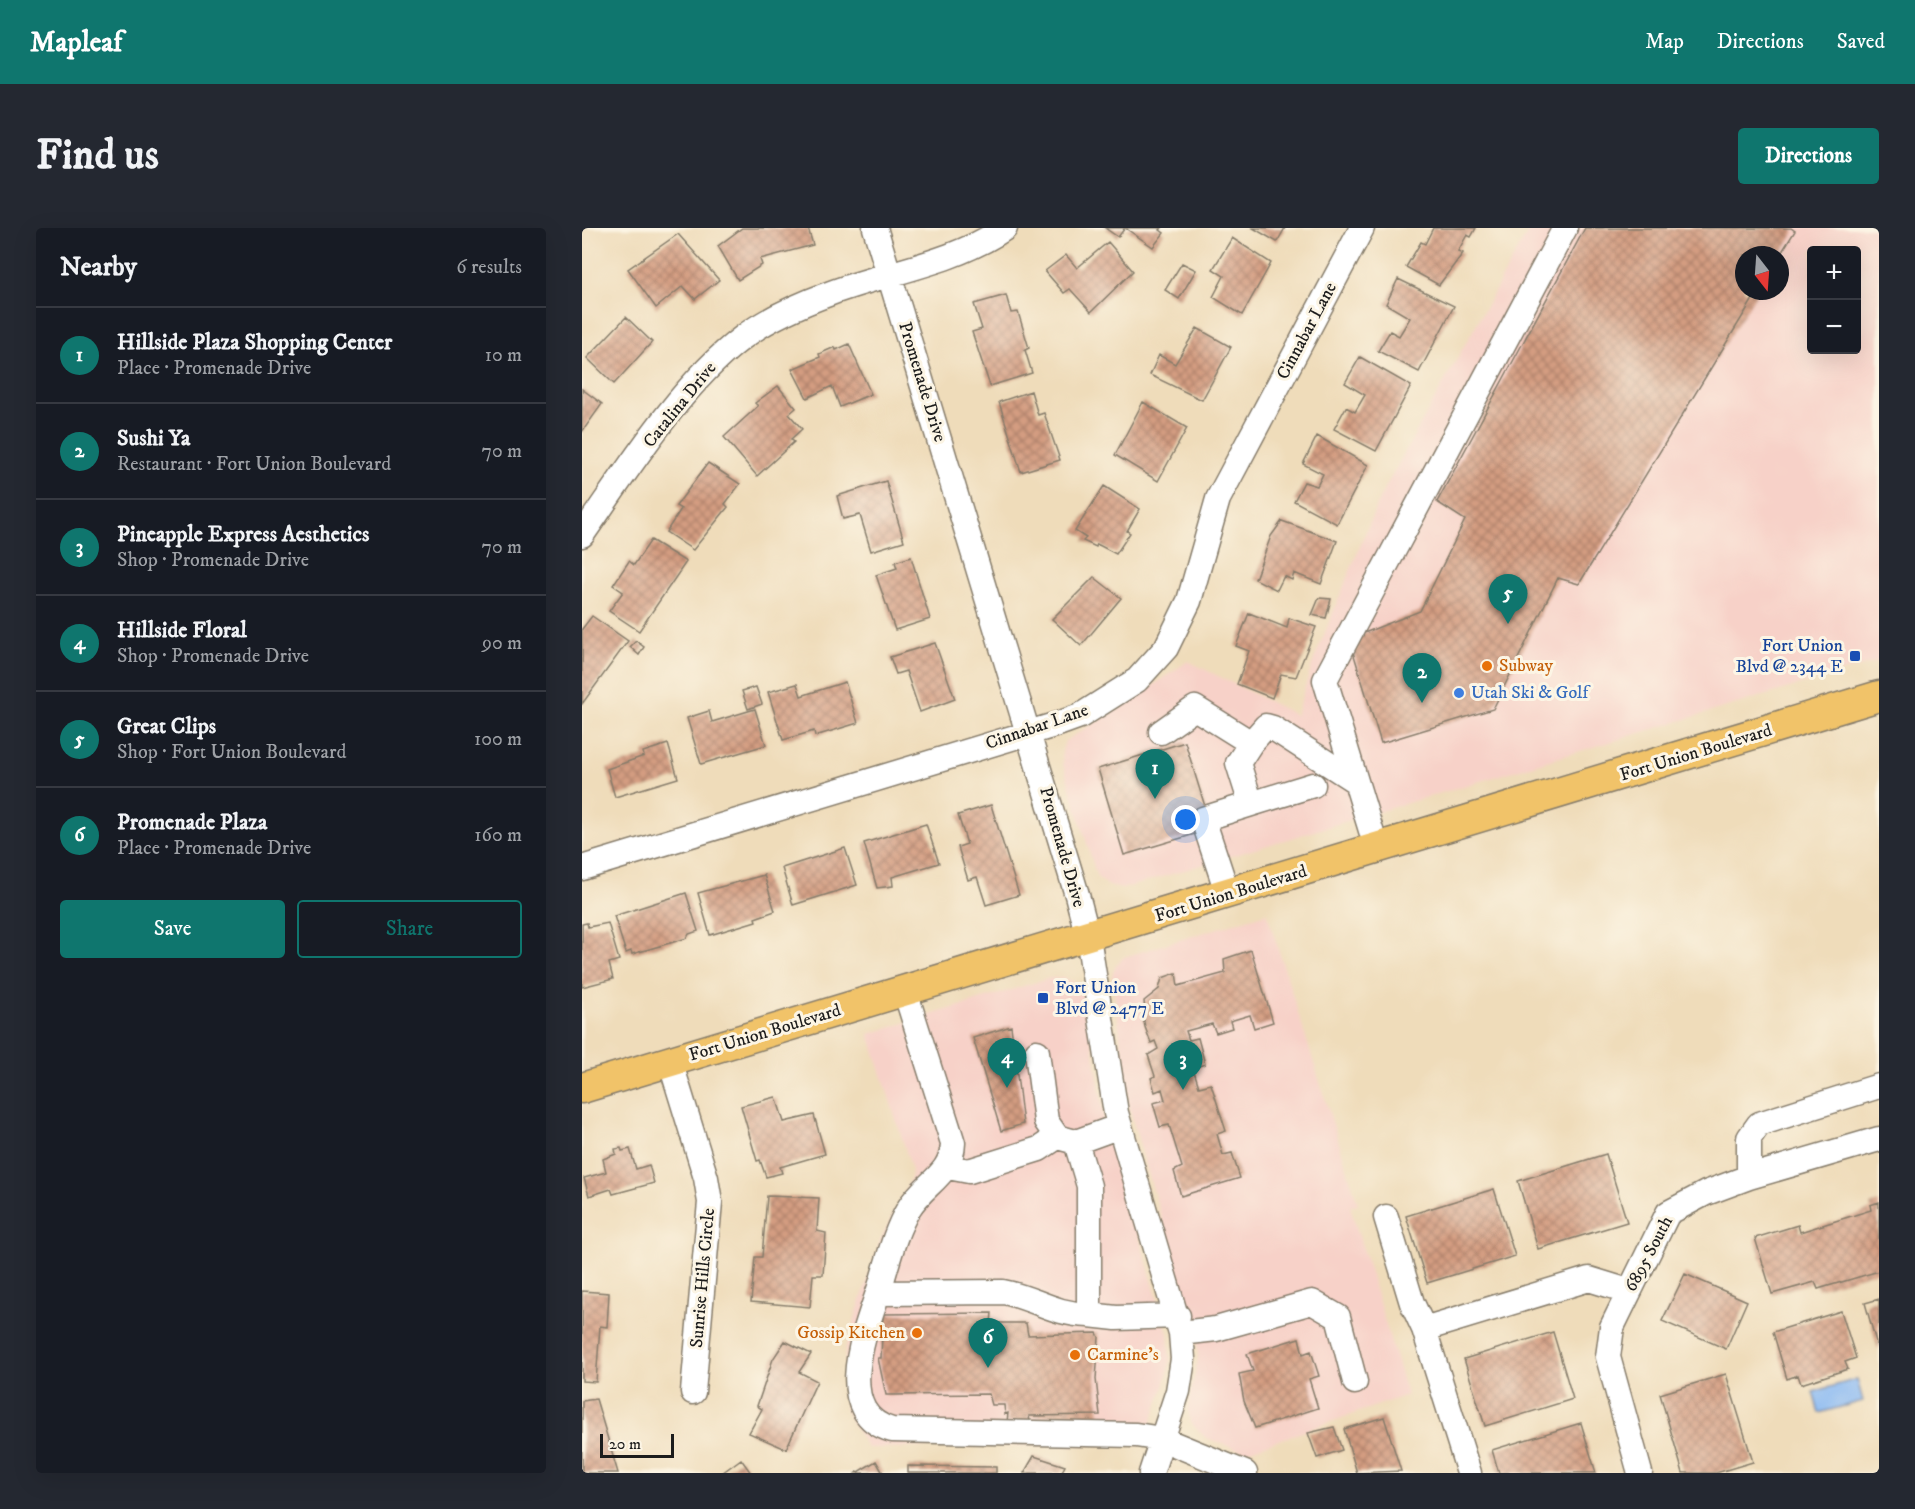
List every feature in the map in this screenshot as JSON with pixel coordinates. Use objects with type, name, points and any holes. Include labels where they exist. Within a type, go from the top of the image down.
[{"type":"main road","name":"Fort Union Boulevard","points":[[582,1088],[1377,850],[1879,696]]},
{"type":"street","name":"Promenade Drive","points":[[875,228],[1088,937],[1120,1126],[1179,1325],[1183,1359],[1178,1391],[1151,1473]]},
{"type":"street","name":"Catalina Drive","points":[[582,536],[700,376],[743,337],[801,305],[861,282],[889,276],[971,249],[1005,228]]},
{"type":"street","name":"Cinnabar Lane","points":[[582,868],[1080,716],[1137,680],[1166,648],[1189,601],[1218,499],[1362,228]]},
{"type":"street","points":[[1377,850],[1325,680],[1565,228]]},
{"type":"street","points":[[1161,732],[1195,708],[1251,743]]},
{"type":"street","points":[[1251,804],[1238,764],[1260,730],[1266,726],[1273,728],[1355,780]]},
{"type":"street","points":[[1228,895],[1203,819],[1313,785]]},
{"type":"street","points":[[905,991],[953,1143],[952,1157],[948,1167],[927,1184],[909,1208],[898,1230],[861,1345],[858,1378],[864,1410],[879,1426],[892,1430],[1123,1434],[1162,1439],[1245,1473]]},
{"type":"street","points":[[1037,1052],[1046,1121],[1067,1139],[1089,1186],[1089,1315]]},
{"type":"street","name":"Sunrise Hills Circle","points":[[670,1061],[706,1178],[710,1202],[693,1392]]},
{"type":"street","points":[[1749,1177],[1749,1138],[1759,1124],[1879,1086]]},
{"type":"street","points":[[948,1167],[969,1171],[1067,1139],[1120,1126]]},
{"type":"street","name":"6895 South","points":[[1640,1473],[1608,1358],[1612,1327],[1668,1213],[1706,1193],[1749,1177],[1879,1139]]},
{"type":"street","points":[[1386,1217],[1469,1473]]},
{"type":"street","points":[[1424,1329],[1589,1279],[1628,1291]]},
{"type":"street","points":[[878,1293],[1004,1292],[1060,1312],[1216,1329],[1312,1302],[1338,1317],[1355,1382]]},
{"type":"shaded area","points":[[1530,228],[1879,228],[1879,661],[1122,889],[1109,886],[1097,877],[1063,764],[1062,752],[1065,741],[1132,700],[1188,661],[1296,715],[1313,662],[1380,497]]},
{"type":"shaded area","points":[[1267,913],[1358,1204],[1350,1206],[1407,1395],[1245,1452],[1206,1438],[1191,1423],[1188,1410],[1198,1358],[1197,1340],[1130,1111],[1112,975],[1116,965],[1124,957]]},
{"type":"shaded area","points":[[1050,978],[1064,978],[1074,982],[1085,996],[1105,1122],[1168,1334],[1170,1362],[1165,1384],[1144,1444],[867,1448],[845,1410],[845,1349],[880,1241],[911,1178],[912,1170],[869,1034]]},
{"type":"water","points":[[1857,1379],[1863,1401],[1819,1413],[1813,1392]]},
{"type":"building","points":[[742,228],[808,228],[813,245],[760,259],[762,265],[738,280],[718,246]]},
{"type":"building","points":[[1105,228],[1125,228],[1118,237]]},
{"type":"building","points":[[1125,228],[1162,228],[1160,230],[1164,233],[1153,247]]},
{"type":"building","points":[[1253,228],[1285,228],[1277,242]]},
{"type":"building","points":[[1433,228],[1476,228],[1471,237],[1467,235],[1458,251],[1463,253],[1439,285],[1406,267],[1421,242],[1425,244]]},
{"type":"building","points":[[1585,228],[1791,228],[1795,231],[1786,246],[1735,246],[1735,300],[1753,300],[1579,584],[1558,578],[1493,709],[1381,743],[1349,639],[1420,611],[1465,520],[1437,502]]},
{"type":"building","points":[[678,234],[719,280],[695,299],[683,286],[656,308],[628,269]]},
{"type":"building","points":[[1232,238],[1271,263],[1242,315],[1213,297],[1224,276],[1213,269]]},
{"type":"building","points":[[1108,242],[1133,271],[1091,312],[1070,289],[1064,293],[1045,271],[1066,255],[1077,268]]},
{"type":"building","points":[[1182,263],[1196,270],[1179,299],[1165,290]]},
{"type":"building","points":[[1398,279],[1454,306],[1419,372],[1378,351],[1390,331],[1399,336],[1410,318],[1386,304]]},
{"type":"building","points":[[1006,295],[1011,313],[1018,312],[1029,348],[1025,350],[1032,373],[990,386],[972,332],[982,329],[974,304]]},
{"type":"building","points":[[626,317],[652,342],[614,384],[587,358]]},
{"type":"building","points":[[1197,328],[1231,347],[1202,400],[1150,375],[1159,355],[1175,364]]},
{"type":"building","points":[[849,344],[871,394],[840,407],[832,386],[807,398],[792,369],[820,357],[819,354]]},
{"type":"building","points":[[1360,357],[1411,386],[1376,451],[1334,429],[1346,407],[1355,412],[1365,395],[1345,383]]},
{"type":"building","points":[[778,386],[796,408],[789,414],[802,429],[791,439],[794,442],[757,476],[724,437],[758,406],[755,403]]},
{"type":"building","points":[[582,389],[602,404],[582,432]]},
{"type":"building","points":[[1031,391],[1038,415],[1044,413],[1060,460],[1021,472],[999,402]]},
{"type":"building","points":[[1143,402],[1187,428],[1158,481],[1115,455]]},
{"type":"building","points":[[1317,436],[1368,465],[1337,524],[1294,501],[1304,482],[1317,486],[1323,474],[1303,464]]},
{"type":"building","points":[[708,463],[740,484],[725,504],[728,507],[693,550],[666,532],[681,509],[676,506]]},
{"type":"building","points":[[886,481],[904,541],[871,551],[860,515],[843,519],[837,496]]},
{"type":"building","points":[[1104,486],[1140,509],[1127,531],[1130,533],[1116,554],[1097,544],[1096,547],[1083,541],[1086,538],[1075,531]]},
{"type":"building","points":[[1282,521],[1337,541],[1321,584],[1294,573],[1292,580],[1284,576],[1277,590],[1255,579],[1271,536]]},
{"type":"building","points":[[651,540],[686,562],[639,631],[609,611],[623,592],[613,585],[629,561],[634,565]]},
{"type":"building","points":[[911,557],[930,619],[895,630],[876,575],[897,568],[895,562]]},
{"type":"building","points":[[1094,577],[1121,598],[1081,646],[1052,619]]},
{"type":"building","points":[[1319,598],[1331,599],[1326,618],[1312,615]]},
{"type":"building","points":[[1249,613],[1287,628],[1289,618],[1316,627],[1296,677],[1281,674],[1272,698],[1237,684],[1249,651],[1236,646]]},
{"type":"building","points":[[592,616],[628,641],[582,704],[582,629]]},
{"type":"building","points":[[636,641],[644,647],[639,655],[630,647]]},
{"type":"building","points":[[935,643],[955,699],[920,712],[906,671],[896,674],[890,657]]},
{"type":"building","points":[[845,682],[858,723],[815,736],[814,731],[783,740],[768,692],[797,684],[801,696]]},
{"type":"building","points":[[756,687],[762,704],[748,709],[742,691]]},
{"type":"building","points":[[755,709],[766,745],[701,764],[687,718],[709,711],[712,722]]},
{"type":"building","points":[[1185,742],[1212,829],[1124,855],[1098,769]]},
{"type":"building","points":[[668,744],[678,778],[615,797],[607,769],[644,756],[643,752]]},
{"type":"building","points":[[991,805],[1019,895],[986,905],[977,877],[968,880],[958,847],[967,844],[958,815]]},
{"type":"building","points":[[926,824],[939,863],[892,877],[893,886],[877,888],[864,843]]},
{"type":"building","points":[[845,848],[857,885],[793,905],[782,868]]},
{"type":"building","points":[[764,875],[775,911],[755,918],[756,921],[710,935],[698,893]]},
{"type":"building","points":[[686,893],[698,931],[689,934],[687,938],[632,954],[631,951],[626,953],[614,916]]},
{"type":"building","points":[[587,923],[588,927],[608,923],[619,960],[609,963],[613,979],[582,987],[582,924]]},
{"type":"building","points":[[1251,950],[1273,1022],[1254,1028],[1250,1015],[1230,1021],[1232,1028],[1216,1033],[1212,1024],[1186,1031],[1189,1040],[1198,1038],[1205,1064],[1193,1068],[1199,1087],[1211,1084],[1226,1131],[1217,1134],[1223,1155],[1232,1153],[1240,1178],[1181,1196],[1174,1171],[1182,1167],[1169,1125],[1160,1127],[1153,1103],[1165,1100],[1162,1089],[1155,1092],[1151,1078],[1155,1076],[1148,1055],[1158,1049],[1155,1041],[1151,1043],[1145,1027],[1142,1012],[1145,1011],[1144,1001],[1159,989],[1162,978],[1176,973],[1178,986],[1225,973],[1224,959]]},
{"type":"building","points":[[1011,1026],[1023,1124],[1001,1131],[973,1038]]},
{"type":"building","points":[[776,1097],[784,1122],[814,1115],[825,1154],[780,1167],[782,1173],[766,1177],[760,1160],[757,1161],[741,1106]]},
{"type":"building","points":[[621,1148],[622,1151],[630,1149],[636,1169],[649,1165],[654,1183],[613,1194],[611,1189],[589,1196],[584,1178],[606,1172],[603,1159],[616,1154],[615,1149]]},
{"type":"building","points":[[1606,1154],[1627,1222],[1538,1249],[1518,1181]]},
{"type":"building","points":[[1494,1189],[1515,1256],[1427,1283],[1406,1216]]},
{"type":"building","points":[[767,1196],[819,1198],[817,1231],[826,1233],[823,1275],[813,1275],[810,1307],[751,1302],[755,1257],[762,1257]]},
{"type":"building","points":[[1879,1202],[1879,1271],[1818,1289],[1815,1282],[1772,1294],[1755,1238],[1798,1225],[1800,1232],[1871,1210],[1870,1205]]},
{"type":"building","points":[[1685,1274],[1747,1301],[1726,1349],[1662,1321]]},
{"type":"building","points":[[582,1291],[609,1293],[607,1327],[600,1326],[596,1382],[582,1381]]},
{"type":"building","points":[[1879,1299],[1879,1348],[1878,1349],[1865,1303]]},
{"type":"building","points":[[1841,1311],[1856,1358],[1845,1362],[1848,1369],[1801,1384],[1798,1375],[1787,1379],[1773,1332]]},
{"type":"building","points":[[992,1313],[991,1323],[1026,1323],[1028,1335],[1097,1333],[1099,1337],[1096,1379],[1100,1415],[1029,1416],[1030,1422],[1007,1422],[1008,1413],[1005,1414],[1004,1405],[992,1405],[989,1394],[886,1395],[878,1358],[881,1358],[883,1314]]},
{"type":"building","points":[[1553,1332],[1573,1399],[1485,1426],[1464,1359]]},
{"type":"building","points":[[1299,1338],[1303,1354],[1311,1351],[1319,1376],[1309,1379],[1318,1408],[1255,1428],[1244,1401],[1239,1374],[1253,1371],[1247,1354]]},
{"type":"building","points":[[785,1341],[811,1354],[799,1372],[817,1381],[786,1449],[749,1433],[762,1409],[757,1406],[773,1359]]},
{"type":"building","points":[[1726,1374],[1753,1462],[1716,1473],[1683,1473],[1660,1394]]},
{"type":"building","points":[[596,1399],[618,1473],[582,1473],[582,1401]]},
{"type":"building","points":[[1384,1417],[1401,1471],[1357,1473],[1344,1429]]},
{"type":"building","points":[[1581,1423],[1596,1473],[1499,1473],[1492,1450]]},
{"type":"building","points":[[1334,1427],[1342,1450],[1317,1458],[1308,1433]]},
{"type":"building","points":[[1034,1456],[1065,1466],[1061,1473],[1024,1473]]},
{"type":"building","points":[[741,1459],[751,1473],[722,1473]]},
{"type":"building","points":[[876,1461],[883,1473],[856,1473]]},
{"type":"building","points":[[908,1466],[996,1467],[996,1473],[908,1473]]},
{"type":"place","name":"Great Clips","points":[[1508,624]]},
{"type":"place","name":"Fort Union Blvd @ 2344 E","points":[[1855,656]]},
{"type":"place","name":"Subway","points":[[1487,666]]},
{"type":"place","name":"Utah Ski & Golf","points":[[1459,693]]},
{"type":"place","name":"Sushi Ya","points":[[1422,703]]},
{"type":"place","name":"Hillside Plaza Shopping Center","points":[[1155,799]]},
{"type":"place","name":"Fort Union Blvd @ 2477 E","points":[[1043,998]]},
{"type":"place","name":"Hillside Floral","points":[[1007,1088]]},
{"type":"place","name":"Pineapple Express Aesthetics","points":[[1183,1090]]},
{"type":"place","name":"Gossip Kitchen","points":[[917,1333]]},
{"type":"place","name":"Carmine's","points":[[1075,1355]]},
{"type":"place","name":"Promenade Plaza","points":[[988,1368]]}]
